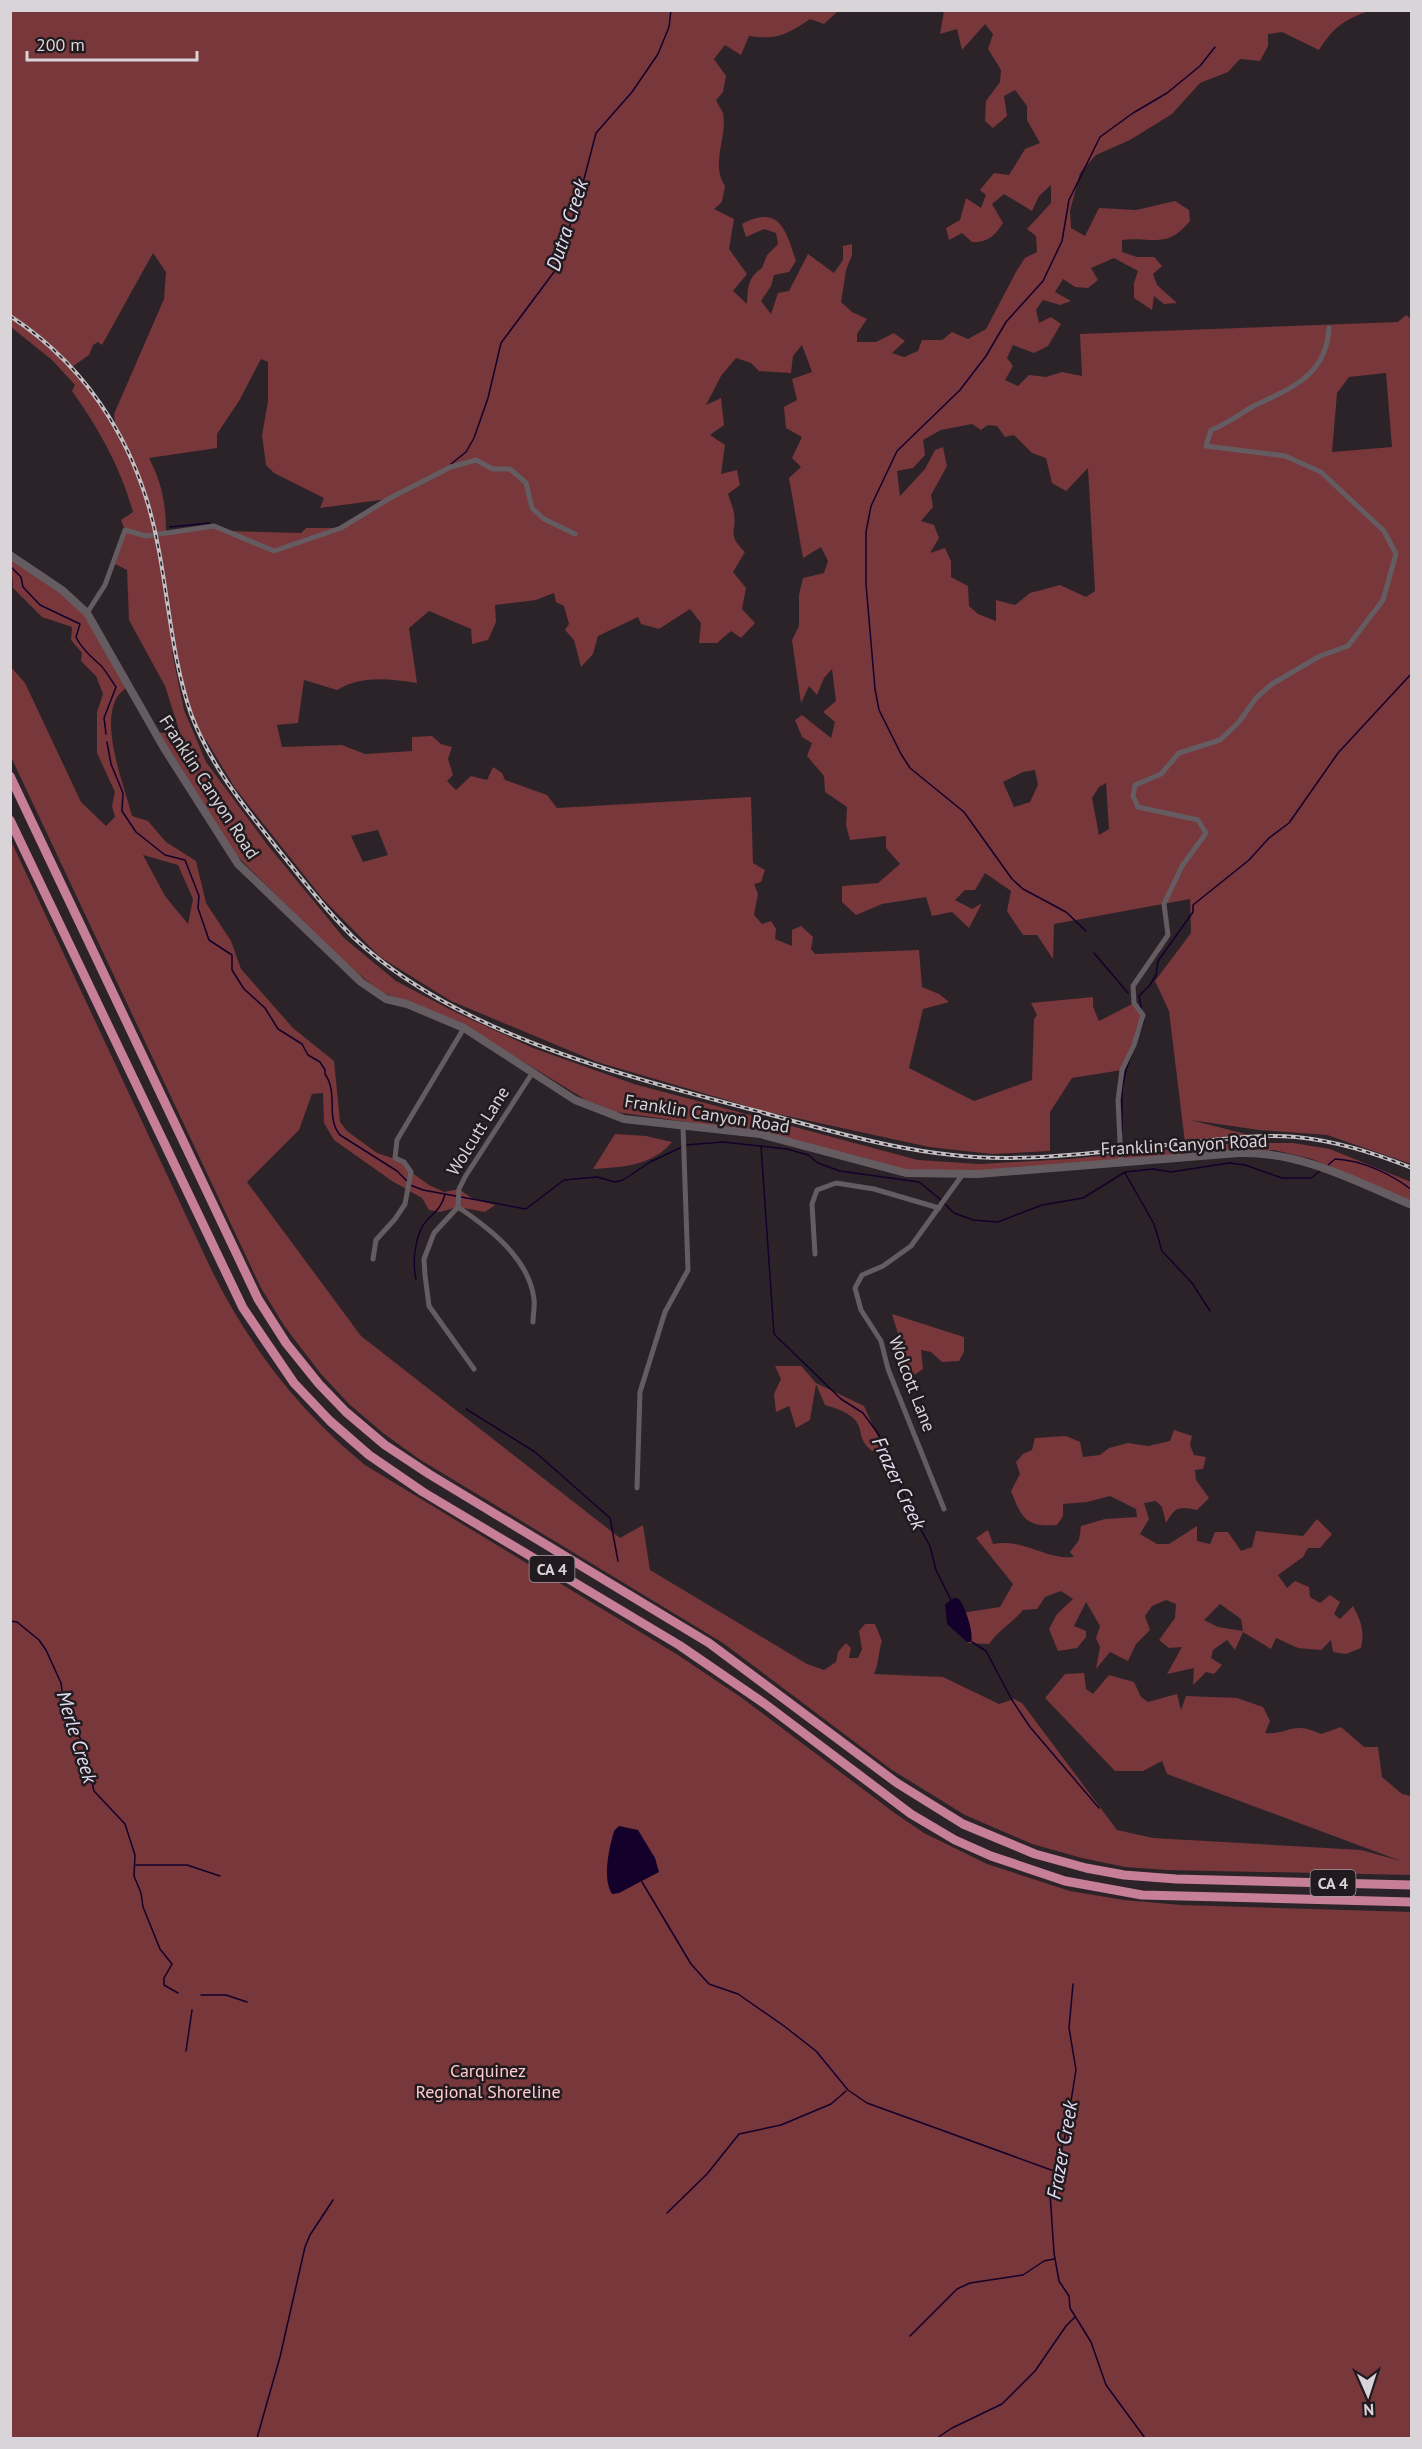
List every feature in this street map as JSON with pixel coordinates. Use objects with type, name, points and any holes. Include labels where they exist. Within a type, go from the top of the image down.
[{"type":"highway","name":"CA 4","points":[[10,776],[258,1299],[282,1338],[315,1379],[346,1412],[380,1441],[434,1478],[709,1643],[908,1790],[987,1835],[1060,1861],[1136,1876],[1412,1884]]},
{"type":"highway","name":"CA 4","points":[[10,820],[243,1308],[267,1347],[294,1383],[330,1421],[369,1455],[423,1492],[679,1646],[758,1699],[911,1814],[955,1840],[991,1856],[1071,1882],[1142,1895],[1412,1902]]},
{"type":"street","points":[[1121,1163],[1118,1100],[1122,1070],[1134,1046],[1143,1015],[1134,1003],[1133,986],[1168,935],[1164,904],[1182,866],[1206,832],[1198,820],[1138,807],[1133,796],[1135,785],[1161,774],[1179,753],[1220,740],[1239,722],[1256,698],[1272,684],[1320,656],[1348,646],[1383,600],[1396,555],[1384,531],[1321,472],[1285,456],[1206,446],[1211,429],[1225,425],[1250,408],[1290,390],[1302,381],[1320,360],[1329,328]]},
{"type":"street","points":[[87,613],[105,585],[125,530],[146,536],[214,526],[274,551],[341,528],[390,498],[451,467],[476,460],[493,469],[510,469],[526,483],[532,508],[544,519],[575,534]]},
{"type":"street","name":"Franklin Canyon Road","points":[[10,555],[62,590],[87,613],[164,748],[238,864],[361,982],[386,999],[407,1004],[464,1028],[575,1100],[624,1119],[760,1134],[906,1173],[963,1174],[1251,1152],[1289,1156],[1309,1162],[1412,1205]]},
{"type":"street","points":[[374,1259],[376,1240],[405,1204],[408,1190],[411,1172],[404,1162],[395,1158],[397,1140],[464,1028]]},
{"type":"street","name":"Wolcutt Lane","points":[[458,1207],[459,1189],[533,1072]]},
{"type":"street","points":[[637,1488],[640,1392],[665,1312],[687,1270],[683,1126]]},
{"type":"street","name":"Wolcott Lane","points":[[944,1509],[888,1369],[881,1341],[861,1310],[855,1288],[862,1275],[884,1266],[911,1246],[963,1174]]},
{"type":"street","points":[[815,1254],[812,1204],[817,1190],[836,1182],[874,1189],[939,1208]]},
{"type":"street","points":[[474,1370],[429,1306],[425,1275],[424,1258],[434,1233],[458,1207],[496,1233],[527,1275],[534,1299],[533,1322]]},
{"type":"green space","points":[[10,11],[838,11],[824,24],[810,19],[775,37],[749,36],[741,55],[725,45],[714,59],[726,76],[723,92],[716,100],[723,113],[724,122],[719,169],[725,186],[722,202],[714,209],[734,219],[729,249],[747,274],[733,291],[747,304],[748,288],[753,276],[762,268],[767,255],[778,244],[776,233],[764,229],[746,237],[742,224],[765,217],[773,219],[785,231],[796,261],[789,272],[774,275],[771,286],[761,301],[771,314],[778,293],[789,291],[808,254],[834,273],[843,260],[843,246],[852,244],[852,255],[846,270],[841,302],[852,312],[867,319],[857,334],[857,342],[876,342],[894,333],[905,341],[892,353],[904,357],[918,351],[922,340],[942,340],[952,332],[968,339],[986,329],[1017,270],[1025,258],[1037,252],[1036,236],[1027,229],[1051,203],[1051,185],[1039,196],[1032,211],[1004,194],[992,204],[1003,223],[994,235],[986,240],[972,242],[962,233],[949,240],[946,228],[960,220],[966,198],[981,208],[986,195],[980,190],[994,173],[1009,175],[1025,149],[1040,143],[1027,120],[1027,106],[1015,90],[1004,96],[1007,116],[993,128],[985,121],[986,101],[1000,82],[1001,70],[988,49],[993,34],[985,24],[962,50],[957,29],[940,34],[944,11],[1369,11],[1340,25],[1329,35],[1319,50],[1282,32],[1268,34],[1268,46],[1260,61],[1240,59],[1228,72],[1200,83],[1172,114],[1130,140],[1096,155],[1080,173],[1070,211],[1071,228],[1085,236],[1099,208],[1136,210],[1175,201],[1189,210],[1190,221],[1174,236],[1159,240],[1122,240],[1122,252],[1137,257],[1154,257],[1162,266],[1153,274],[1157,285],[1177,303],[1164,304],[1154,296],[1152,310],[1134,298],[1134,283],[1138,271],[1114,258],[1091,268],[1098,280],[1088,288],[1075,287],[1063,279],[1055,292],[1071,301],[1060,305],[1043,300],[1036,310],[1039,323],[1051,317],[1061,324],[1048,346],[1034,353],[1013,345],[1007,358],[1013,366],[1005,380],[1018,386],[1029,375],[1046,377],[1062,372],[1082,376],[1080,334],[1398,322],[1406,315],[1411,319],[1411,1164],[1327,1135],[1259,1130],[1191,1120],[1253,1136],[1185,1143],[1169,1011],[1155,981],[1191,933],[1190,899],[1054,924],[1053,959],[1037,935],[1023,935],[1007,911],[1011,891],[985,873],[975,890],[965,890],[955,900],[972,909],[982,903],[969,928],[952,912],[932,916],[926,897],[882,904],[856,915],[842,902],[842,886],[878,883],[900,864],[886,848],[886,836],[850,840],[846,825],[847,807],[825,792],[824,776],[807,756],[812,743],[802,737],[795,720],[802,715],[831,738],[835,722],[823,712],[836,701],[832,669],[824,678],[817,695],[809,686],[801,703],[792,640],[799,626],[799,595],[803,578],[824,573],[828,561],[821,547],[803,558],[789,478],[801,467],[792,458],[802,437],[786,428],[784,407],[797,400],[792,379],[812,372],[802,345],[793,356],[791,373],[759,371],[751,363],[736,358],[721,376],[706,405],[721,398],[724,425],[710,435],[725,445],[721,474],[737,470],[740,485],[728,494],[735,520],[734,537],[745,552],[733,572],[746,588],[742,609],[755,623],[741,638],[731,631],[717,643],[699,643],[701,623],[690,609],[659,629],[641,624],[638,617],[598,636],[593,654],[581,667],[574,640],[565,630],[569,624],[564,606],[556,602],[554,593],[536,600],[495,605],[496,622],[488,640],[472,644],[471,629],[429,611],[409,628],[417,683],[366,680],[337,690],[304,680],[298,723],[277,725],[282,747],[342,745],[365,754],[412,751],[412,737],[432,736],[441,744],[452,747],[448,759],[453,775],[447,781],[456,790],[471,776],[487,780],[493,767],[502,773],[505,780],[547,795],[557,808],[751,797],[753,863],[765,870],[761,882],[754,884],[758,894],[754,915],[762,924],[771,921],[776,929],[775,939],[792,946],[792,930],[801,926],[813,937],[811,949],[815,954],[919,950],[922,987],[939,994],[949,1002],[923,1009],[909,1068],[974,1101],[1032,1080],[1034,1019],[1037,1015],[1031,1003],[1093,997],[1093,1007],[1099,1021],[1134,1003],[1143,1015],[1122,1070],[1072,1078],[1050,1112],[1050,1151],[992,1154],[929,1147],[764,1111],[597,1062],[451,1001],[380,957],[323,899],[235,788],[206,740],[203,742],[187,700],[176,651],[172,652],[184,710],[206,762],[266,843],[344,938],[396,981],[453,1011],[533,1048],[634,1084],[918,1160],[979,1164],[1069,1159],[1237,1143],[1293,1143],[1330,1149],[1411,1182],[1411,1201],[1312,1159],[1274,1150],[999,1173],[902,1170],[773,1134],[616,1112],[586,1100],[462,1024],[381,992],[338,957],[237,856],[159,733],[179,730],[165,686],[129,620],[127,570],[113,563],[125,530],[121,520],[133,512],[128,495],[108,448],[72,391],[75,385],[52,360],[11,327]],"holes":[[[153,253],[166,272],[164,299],[114,414],[115,425],[72,367],[89,355],[93,345],[98,342],[102,345]],[[261,359],[268,362],[268,402],[262,435],[266,465],[274,473],[324,498],[320,508],[388,499],[341,528],[306,528],[301,533],[226,531],[214,526],[166,533],[162,494],[149,458],[217,448],[217,434],[239,401]],[[1386,373],[1392,447],[1332,452],[1337,393],[1349,377]],[[972,424],[981,430],[988,425],[997,426],[1005,437],[1014,435],[1032,453],[1046,458],[1052,483],[1066,491],[1088,468],[1095,591],[1086,597],[1060,585],[1030,593],[1015,605],[996,600],[996,621],[978,614],[969,606],[968,586],[951,577],[951,561],[945,548],[930,553],[939,538],[934,525],[921,521],[933,507],[931,495],[947,466],[943,447],[935,450],[925,469],[900,496],[897,471],[913,468],[925,455],[923,440],[941,430]],[[1035,770],[1038,785],[1030,802],[1014,807],[1003,782],[1023,772]],[[1106,783],[1109,829],[1099,835],[1092,798],[1099,787]],[[378,830],[388,855],[363,862],[351,836]]]},
{"type":"green space","points":[[11,555],[87,613],[129,685],[116,699],[111,725],[115,757],[132,816],[148,821],[166,842],[196,861],[206,903],[231,941],[241,969],[293,1028],[334,1061],[340,1122],[347,1131],[377,1153],[404,1162],[411,1172],[429,1185],[444,1192],[459,1189],[473,1199],[495,1205],[485,1212],[458,1207],[440,1212],[429,1210],[422,1198],[392,1181],[334,1140],[324,1123],[323,1093],[312,1094],[299,1130],[247,1182],[361,1336],[620,1538],[643,1525],[650,1570],[807,1664],[824,1670],[836,1662],[838,1652],[846,1643],[851,1648],[849,1658],[858,1658],[862,1649],[859,1631],[865,1624],[875,1624],[882,1641],[874,1674],[943,1677],[999,1704],[1014,1699],[1022,1703],[1117,1830],[1153,1838],[1361,1850],[1401,1861],[1167,1774],[1162,1761],[1143,1771],[1115,1771],[1045,1698],[1065,1674],[1084,1673],[1086,1689],[1093,1694],[1109,1675],[1134,1682],[1141,1697],[1148,1702],[1177,1694],[1181,1710],[1186,1696],[1237,1698],[1263,1707],[1270,1721],[1265,1733],[1304,1728],[1321,1734],[1341,1727],[1364,1747],[1378,1747],[1382,1777],[1402,1794],[1411,1796],[1411,1875],[1166,1870],[1125,1867],[1032,1844],[965,1815],[892,1770],[723,1643],[419,1459],[349,1404],[321,1374],[285,1327],[261,1288],[11,757],[11,667],[25,683],[81,802],[106,826],[115,817],[112,806],[115,792],[97,753],[97,712],[103,694],[96,676],[81,661],[82,653],[71,640],[72,627],[42,617],[13,588]],"holes":[[[143,855],[178,865],[193,899],[188,924],[165,896]]]},
{"type":"green space","name":"Carquinez Regional Shoreline","points":[[11,841],[226,1297],[277,1375],[318,1422],[365,1465],[678,1655],[742,1698],[924,1833],[987,1864],[1070,1891],[1124,1900],[1181,1905],[1412,1912],[1411,2438],[11,2438]]},
{"type":"green space","points":[[615,1134],[646,1136],[672,1142],[646,1161],[626,1166],[593,1169]]},
{"type":"green space","points":[[892,1314],[964,1337],[964,1352],[959,1361],[942,1362],[931,1352],[921,1350],[923,1369],[911,1377]]},
{"type":"green space","points":[[775,1366],[801,1366],[816,1383],[864,1406],[883,1448],[872,1451],[864,1443],[856,1421],[846,1413],[825,1405],[816,1384],[810,1420],[796,1428],[789,1406],[776,1412],[774,1394],[781,1379]]},
{"type":"green space","points":[[1174,1430],[1192,1436],[1190,1445],[1194,1455],[1206,1457],[1203,1469],[1195,1470],[1196,1480],[1209,1498],[1197,1510],[1178,1509],[1166,1523],[1162,1507],[1156,1501],[1144,1503],[1149,1519],[1140,1534],[1157,1544],[1169,1544],[1197,1526],[1197,1541],[1210,1544],[1215,1532],[1228,1532],[1241,1551],[1252,1547],[1256,1531],[1303,1536],[1317,1519],[1332,1534],[1320,1548],[1308,1548],[1303,1557],[1278,1575],[1287,1588],[1295,1581],[1309,1587],[1310,1597],[1320,1603],[1330,1595],[1340,1602],[1334,1614],[1340,1619],[1353,1606],[1362,1626],[1361,1648],[1346,1654],[1333,1652],[1331,1640],[1321,1650],[1298,1648],[1276,1638],[1271,1649],[1243,1632],[1235,1650],[1227,1640],[1213,1650],[1211,1658],[1222,1665],[1214,1674],[1206,1672],[1193,1685],[1194,1668],[1167,1674],[1182,1647],[1169,1648],[1159,1640],[1175,1618],[1176,1604],[1166,1600],[1152,1606],[1145,1616],[1150,1630],[1136,1644],[1128,1661],[1110,1652],[1096,1669],[1100,1647],[1096,1638],[1100,1626],[1086,1602],[1074,1626],[1086,1631],[1086,1637],[1077,1648],[1058,1651],[1049,1629],[1057,1614],[1073,1599],[1061,1591],[1045,1597],[1037,1609],[1023,1610],[989,1644],[968,1643],[949,1615],[1000,1607],[1013,1584],[976,1538],[988,1530],[993,1544],[1015,1544],[1054,1555],[1074,1557],[1070,1552],[1079,1540],[1081,1526],[1105,1519],[1137,1517],[1136,1509],[1110,1496],[1087,1502],[1063,1504],[1063,1516],[1057,1525],[1032,1523],[1026,1519],[1018,1508],[1011,1491],[1020,1474],[1016,1462],[1023,1454],[1032,1450],[1035,1438],[1066,1436],[1080,1442],[1083,1457],[1100,1455],[1109,1448],[1128,1443],[1148,1446],[1170,1441]],"holes":[[[1220,1604],[1241,1619],[1243,1631],[1218,1627],[1204,1620]]]},
{"type":"shaded area","points":[[958,1598],[966,1613],[971,1642],[967,1642],[947,1624],[945,1604]]},
{"type":"shaded area","points":[[619,1826],[638,1830],[655,1858],[659,1872],[619,1893],[612,1894],[607,1880],[607,1863],[614,1831]]},
{"type":"waterway","name":"Dutra Creek","points":[[451,464],[466,452],[474,438],[488,398],[501,343],[554,272],[578,202],[596,133],[632,92],[658,54],[669,27],[671,10]]},
{"type":"waterway","points":[[1086,931],[1066,912],[1023,889],[1012,879],[964,812],[910,768],[901,754],[879,710],[875,689],[866,584],[866,532],[871,506],[897,451],[960,390],[986,356],[1006,322],[1043,281],[1062,241],[1069,200],[1100,137],[1133,113],[1167,93],[1200,66],[1215,47]]},
{"type":"waterway","name":"Dutra Creek","points":[[170,527],[210,523]]},
{"type":"waterway","points":[[10,566],[21,577],[23,587],[40,605],[80,624],[76,637],[78,641],[86,652],[103,667],[116,687],[104,718],[106,734]]},
{"type":"waterway","points":[[1141,1008],[1139,996],[1156,975],[1158,961],[1193,912],[1193,905],[1249,860],[1269,838],[1289,823],[1338,753],[1412,673]]},
{"type":"waterway","points":[[107,742],[111,764],[123,793],[122,811],[136,832],[165,855],[185,860],[199,896],[198,908],[209,940],[232,955],[232,970],[244,989],[265,1008],[278,1029],[302,1044],[308,1055],[320,1062],[325,1070],[331,1089],[333,1121],[340,1135],[397,1171],[407,1181]]},
{"type":"waterway","points":[[1094,953],[1128,993]]},
{"type":"waterway","points":[[1122,1131],[1122,1089],[1126,1070],[1144,1020]]},
{"type":"waterway","points":[[686,1145],[723,1142],[787,1149],[808,1155],[818,1163],[840,1171],[919,1182],[941,1200]]},
{"type":"waterway","points":[[1123,1145],[1124,1156]]},
{"type":"waterway","name":"Frazer Creek","points":[[761,1146],[774,1334],[841,1399],[863,1413],[879,1435],[912,1514],[930,1546],[936,1570],[951,1600]]},
{"type":"waterway","points":[[410,1185],[423,1190],[526,1209],[564,1180],[597,1177],[615,1182],[623,1180],[650,1162],[682,1147]]},
{"type":"waterway","points":[[1327,1166],[1335,1159],[1366,1165],[1386,1173],[1412,1190]]},
{"type":"waterway","points":[[944,1203],[954,1213],[973,1220],[998,1222],[1042,1205],[1083,1198],[1125,1172],[1153,1169],[1171,1172],[1229,1163],[1245,1165],[1282,1178],[1311,1178],[1320,1171]]},
{"type":"waterway","points":[[1125,1173],[1154,1224],[1162,1251],[1192,1283],[1210,1311]]},
{"type":"waterway","points":[[416,1279],[414,1264],[417,1240],[423,1226],[440,1206],[445,1194]]},
{"type":"waterway","points":[[466,1409],[535,1452],[610,1518],[618,1561]]},
{"type":"waterway","name":"Merle Creek","points":[[10,1621],[17,1622],[39,1640],[46,1650],[61,1683],[64,1705],[83,1744],[94,1791],[125,1824],[135,1855],[134,1876],[141,1893],[143,1907],[160,1949],[172,1964],[164,1978],[164,1985],[178,1993]]},
{"type":"waterway","name":"Frazer Creek","points":[[972,1642],[986,1651],[1012,1700],[1030,1727],[1099,1808]]},
{"type":"waterway","points":[[136,1865],[187,1865],[220,1876]]},
{"type":"waterway","points":[[642,1882],[691,1964],[709,1984],[738,1994],[784,2026],[816,2051],[848,2090],[867,2103],[1054,2171]]},
{"type":"waterway","name":"Frazer Creek","points":[[1073,1984],[1069,2028],[1076,2070],[1066,2132],[1050,2193],[1054,2253],[1059,2281],[1069,2296],[1070,2308],[1091,2342],[1106,2385],[1145,2438]]},
{"type":"waterway","points":[[201,1995],[226,1995],[247,2002]]},
{"type":"waterway","name":"Merle Creek","points":[[186,2051],[192,2010]]},
{"type":"waterway","points":[[667,2213],[707,2174],[739,2134],[781,2125],[831,2104],[846,2091]]},
{"type":"waterway","points":[[257,2438],[280,2357],[305,2247],[310,2235],[333,2200]]},
{"type":"waterway","points":[[910,2336],[957,2289],[970,2283],[1023,2275],[1044,2261],[1054,2259]]},
{"type":"waterway","points":[[937,2438],[952,2428],[1002,2404],[1035,2371],[1066,2326],[1075,2317]]},
{"type":"railway","points":[[10,316],[40,338],[66,362],[109,417],[126,448],[151,515],[185,694],[199,733],[219,770],[268,837],[343,927],[394,971],[441,1000],[491,1025],[598,1066],[819,1128],[914,1150],[1010,1158],[1098,1152],[1240,1137],[1282,1136],[1341,1145],[1412,1168]]}]
